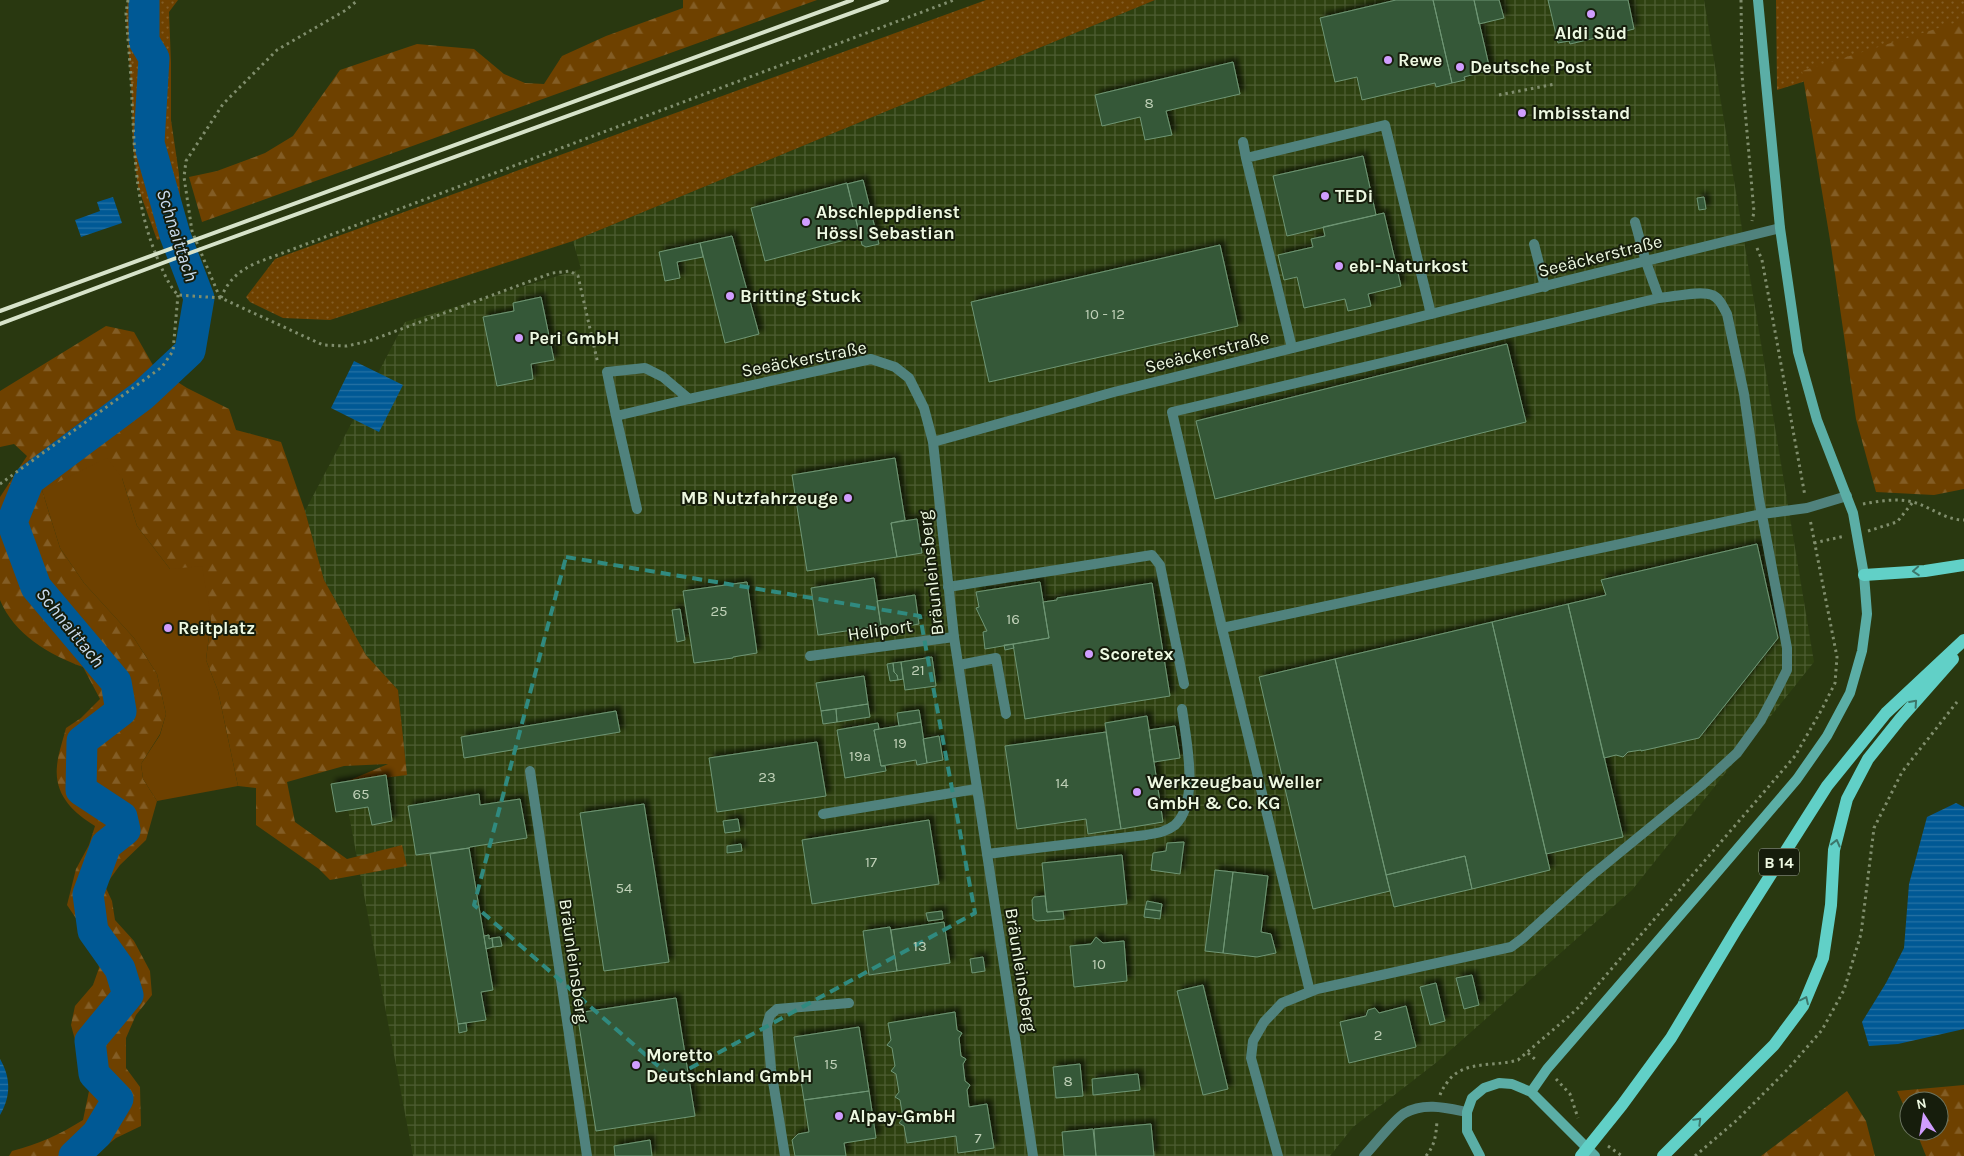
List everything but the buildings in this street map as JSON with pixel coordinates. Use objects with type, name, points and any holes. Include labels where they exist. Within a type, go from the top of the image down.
[{"type":"main road","points":[[1530,1092],[1546,1068],[1796,779],[1827,736],[1850,693],[1862,651],[1867,614],[1864,575],[1848,501],[1817,420],[1798,352],[1780,228],[1758,0]]},
{"type":"main road","points":[[1864,575],[1925,571],[1964,565]]},
{"type":"main road","name":"B 14","points":[[1581,1156],[1622,1106],[1671,1038],[1737,928],[1827,786],[1886,713],[1964,640]]},
{"type":"main road","points":[[1663,1156],[1774,1045],[1803,1006],[1823,958],[1831,905],[1834,850],[1847,799],[1868,759],[1900,719],[1964,648]]},
{"type":"main road","points":[[1480,1156],[1467,1131],[1467,1112],[1472,1098],[1484,1088],[1499,1083],[1512,1084],[1530,1092],[1595,1156]]},
{"type":"street","points":[[1246,158],[1385,125],[1431,314]]},
{"type":"street","points":[[1243,142],[1292,348]]},
{"type":"street","points":[[1635,222],[1646,262],[1659,298]]},
{"type":"street","name":"Seeäckerstraße","points":[[616,416],[871,359],[896,367],[910,378],[924,408],[933,442],[1114,392],[1780,228]]},
{"type":"street","points":[[1534,244],[1544,287]]},
{"type":"street","points":[[1278,1156],[1251,1058],[1253,1041],[1264,1022],[1282,1003],[1310,992],[1511,947],[1591,876],[1702,785],[1737,753],[1761,720],[1787,670],[1787,648],[1762,514],[1744,394],[1724,308],[1721,302],[1712,294],[1692,294],[1659,298],[1172,412],[1310,992]]},
{"type":"street","points":[[637,509],[607,372],[645,368],[663,377],[689,399]]},
{"type":"street","name":"Bräunleinsberg","points":[[933,442],[954,637],[1033,1156]]},
{"type":"street","points":[[1222,628],[1762,514],[1848,501]]},
{"type":"street","points":[[948,587],[1152,555],[1160,565],[1184,684]]},
{"type":"street","name":"Heliport","points":[[810,656],[954,637]]},
{"type":"street","points":[[959,665],[996,658],[1006,714]]},
{"type":"street","points":[[987,854],[1146,835],[1162,832],[1176,824],[1186,804],[1189,781],[1182,709]]},
{"type":"street","name":"Bräunleinsberg","points":[[530,771],[587,1156]]},
{"type":"street","points":[[823,814],[976,789]]},
{"type":"street","points":[[785,1156],[771,1069],[767,1025],[770,1015],[777,1009],[849,1003]]},
{"type":"street","points":[[1364,1156],[1404,1114],[1418,1109],[1438,1106],[1467,1112]]},
{"type":"path","points":[[128,0],[126,13],[133,146],[139,201],[152,245],[166,277],[178,295],[184,297],[221,298],[323,345],[347,346],[369,341],[552,273],[570,271],[578,276],[599,368],[607,372]]},
{"type":"path","points":[[221,298],[192,231],[184,177],[186,161],[223,104],[277,50],[346,10],[358,0]]},
{"type":"path","points":[[221,298],[233,277],[256,263],[954,0]]},
{"type":"path","points":[[1426,1156],[1432,1150],[1436,1138],[1441,1091],[1454,1073],[1470,1066],[1513,1062],[1528,1053],[1576,1010],[1795,756],[1836,683],[1837,657],[1807,508],[1762,260],[1759,249],[1749,242],[1746,236],[1748,224],[1753,220],[1754,212],[1742,75],[1741,0]]},
{"type":"path","points":[[1500,95],[1554,84]]},
{"type":"path","points":[[0,484],[162,366],[173,351],[178,295]]},
{"type":"path","points":[[1848,501],[1887,500],[1913,502],[1955,520],[1964,520]]},
{"type":"path","points":[[1528,1053],[1546,1068],[1570,1094],[1576,1117],[1582,1122]]},
{"type":"path","points":[[1602,1140],[1614,1152],[1622,1156]]},
{"type":"highlighted area","points":[[566,557],[920,616],[975,913],[672,1078],[474,905]]},
{"type":"shaded area","points":[[1155,0],[1704,0],[1814,662],[1632,890],[1437,1062],[1353,1127],[1330,1156],[413,1156],[343,783],[407,775],[398,690],[366,655],[324,580],[305,511],[405,322],[581,269],[573,241]]},
{"type":"green space","points":[[128,0],[178,0],[169,12],[171,120],[179,174],[182,232],[157,240],[138,187],[133,146],[126,13]]},
{"type":"green space","points":[[683,0],[817,0],[202,222],[189,177],[217,171],[265,153],[293,136],[340,70],[417,44],[474,49],[504,74],[525,83],[544,84],[562,56],[606,36],[683,8]]},
{"type":"green space","points":[[986,0],[1155,0],[573,241],[330,320],[283,318],[250,302],[246,297],[275,259]]},
{"type":"green space","points":[[1776,0],[1964,0],[1964,34],[1888,55],[1777,90]]},
{"type":"green space","points":[[1964,20],[1964,489],[1934,495],[1876,492],[1856,419],[1831,246],[1802,71]]},
{"type":"green space","points":[[106,326],[134,332],[154,367],[187,388],[229,409],[236,430],[281,442],[305,511],[324,580],[366,655],[398,690],[407,775],[343,783],[388,764],[344,766],[287,782],[295,822],[347,859],[402,845],[407,866],[330,880],[319,869],[256,825],[256,788],[238,786],[218,691],[206,660],[211,618],[137,526],[122,478],[42,490],[60,548],[84,583],[134,638],[157,674],[166,714],[160,734],[141,764],[143,779],[157,801],[146,840],[120,865],[105,886],[112,901],[115,920],[134,941],[150,971],[152,995],[136,1015],[126,1038],[126,1068],[140,1087],[141,1126],[116,1138],[94,1156],[9,1156],[12,1151],[49,1138],[83,1120],[89,1091],[71,1025],[75,1006],[93,985],[99,968],[96,948],[67,905],[76,869],[89,845],[95,826],[79,815],[67,802],[59,786],[57,766],[66,728],[81,718],[100,699],[83,667],[58,656],[34,642],[14,623],[0,600],[0,497],[27,456],[14,444],[0,447],[0,391]]},
{"type":"green space","name":"Reitplatz","points":[[107,458],[122,478],[137,526],[170,569],[202,566],[211,618],[206,660],[218,691],[238,786],[157,801],[143,779],[141,764],[160,735],[166,714],[157,674],[134,638],[84,583],[60,548],[42,490]]},
{"type":"green space","points":[[1964,1085],[1964,1156],[1926,1156],[1920,1141],[1949,1141],[1949,1091],[1899,1091],[1899,1095],[1897,1091]]},
{"type":"green space","points":[[1847,1091],[1866,1121],[1875,1156],[1761,1156]]},
{"type":"water","points":[[113,197],[122,223],[81,237],[75,220],[100,211],[97,202]]},
{"type":"water","points":[[354,361],[403,385],[379,432],[331,408]]},
{"type":"water","points":[[1956,803],[1964,807],[1964,1029],[1898,1044],[1869,1046],[1862,1022],[1886,983],[1904,948],[1909,884],[1927,817]]},
{"type":"water","points":[[0,1059],[8,1080],[8,1094],[0,1115]]},
{"type":"waterway","name":"Schnaittach","points":[[74,1156],[97,1134],[118,1099],[94,1074],[90,1041],[128,995],[120,969],[93,931],[88,894],[106,845],[125,830],[122,817],[81,790],[82,741],[121,711],[116,682],[36,587],[12,522],[29,480],[143,395],[190,351],[199,298],[175,235],[149,143],[154,58],[144,41],[144,0]]},
{"type":"railway","points":[[0,311],[852,0]]},
{"type":"railway","points":[[0,324],[187,254],[887,0]]},
{"type":"place","name":"Aldi Süd","points":[[1591,14]]},
{"type":"place","name":"Rewe","points":[[1388,60]]},
{"type":"place","name":"Deutsche Post","points":[[1460,67]]},
{"type":"place","name":"Imbisstand","points":[[1522,113]]},
{"type":"place","name":"TEDi","points":[[1325,196]]},
{"type":"place","name":"Abschleppdienst Hössl Sebastian","points":[[806,222]]},
{"type":"place","name":"ebl-Naturkost","points":[[1339,266]]},
{"type":"place","name":"Britting Stuck","points":[[730,296]]},
{"type":"place","name":"Peri GmbH","points":[[519,338]]},
{"type":"place","name":"MB Nutzfahrzeuge","points":[[848,498]]},
{"type":"place","name":"Reitplatz","points":[[168,628]]},
{"type":"place","name":"Scoretex","points":[[1089,654]]},
{"type":"place","name":"Werkzeugbau Weller GmbH & Co. KG","points":[[1137,792]]},
{"type":"place","name":"Moretto Deutschland GmbH","points":[[636,1065]]},
{"type":"place","name":"Alpay-GmbH","points":[[839,1116]]}]
